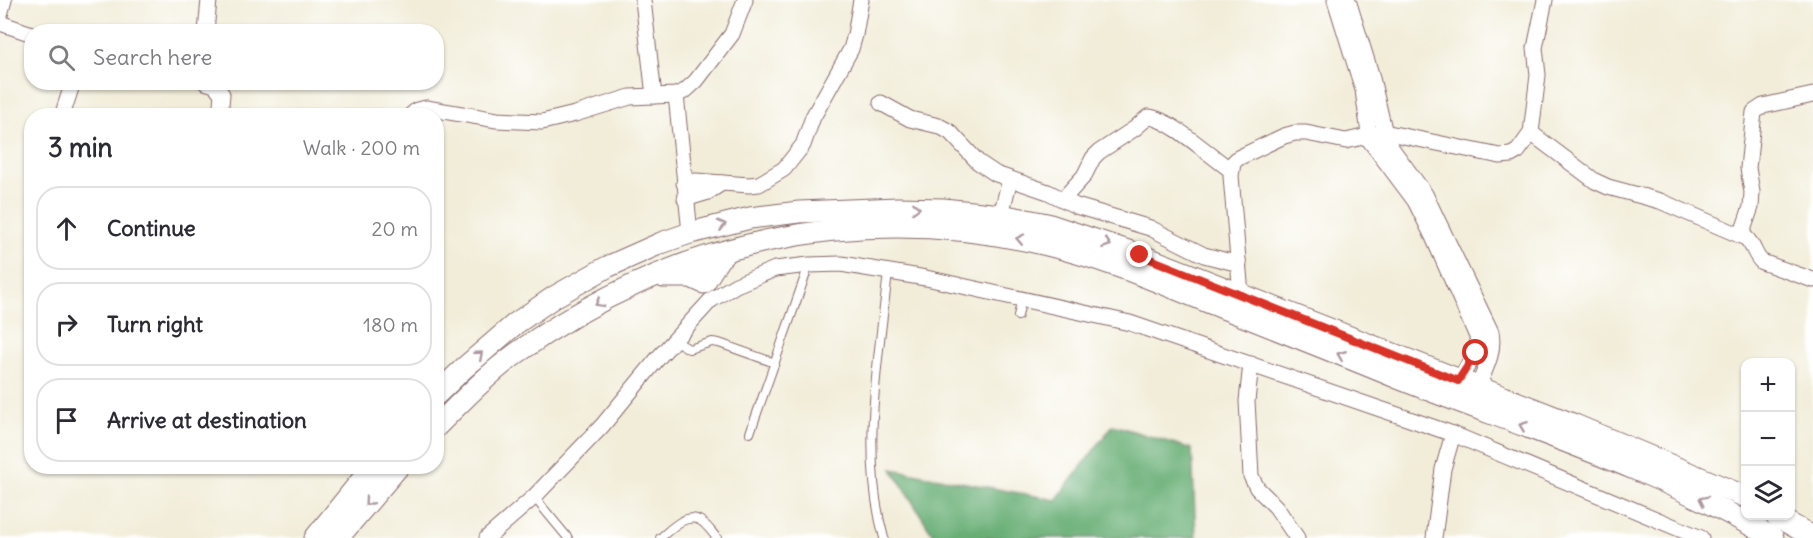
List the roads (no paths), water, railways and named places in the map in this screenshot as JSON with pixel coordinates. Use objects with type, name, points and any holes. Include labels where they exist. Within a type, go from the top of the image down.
[{"type":"main road","points":[[444,387],[515,324],[554,297],[607,267],[690,232],[750,218],[799,212],[898,208],[943,209],[1001,215],[1047,224],[1140,255],[1575,425],[1741,495]]},
{"type":"main road","points":[[444,419],[514,355],[563,322],[610,297],[694,260],[792,235],[832,230],[902,227],[970,231],[1056,247],[1124,268],[1467,405],[1635,469],[1733,514],[1773,538]]},
{"type":"main road","points":[[651,278],[691,277],[707,291],[719,259],[730,250]]},
{"type":"main road","points":[[632,256],[655,258],[670,255],[694,260]]},
{"type":"main road","points":[[315,538],[367,474]]},
{"type":"main road","points":[[338,538],[392,474]]},
{"type":"main road","points":[[1783,520],[1813,537]]},
{"type":"street","points":[[0,15],[4,0]]},
{"type":"street","points":[[207,24],[209,0]]},
{"type":"street","points":[[643,0],[654,96]]},
{"type":"street","points":[[444,111],[497,120],[542,122],[630,98],[676,95],[685,91],[696,81],[732,34],[745,0]]},
{"type":"street","points":[[684,183],[696,181],[759,184],[784,169],[803,145],[813,117],[851,49],[861,0]]},
{"type":"street","points":[[1335,0],[1376,133]]},
{"type":"street","points":[[1348,0],[1371,74],[1376,133],[1375,148],[1414,201],[1433,237],[1478,339],[1468,385]]},
{"type":"street","points":[[1241,295],[1231,170],[1238,158],[1284,136],[1306,133],[1346,141],[1376,133],[1500,156],[1511,155],[1518,151],[1531,133],[1538,75],[1535,48],[1545,0]]},
{"type":"street","points":[[0,23],[24,31]]},
{"type":"street","points":[[65,108],[70,90]]},
{"type":"street","points":[[219,90],[222,94],[221,108]]},
{"type":"street","points":[[676,95],[690,232]]},
{"type":"street","points":[[1741,236],[1752,198],[1748,168],[1754,112],[1763,106],[1813,95]]},
{"type":"street","points":[[881,103],[910,119],[939,126],[950,132],[978,162],[996,174],[1048,192],[1076,206],[1150,228],[1204,255],[1239,264]]},
{"type":"street","points":[[1063,199],[1084,176],[1093,158],[1148,117],[1154,117],[1166,123],[1231,170]]},
{"type":"street","points":[[1531,133],[1595,181],[1608,187],[1660,201],[1741,236],[1751,242],[1756,256],[1762,262],[1813,280]]},
{"type":"street","points":[[1001,215],[1010,179]]},
{"type":"street","points":[[685,200],[708,192],[722,183]]},
{"type":"street","points":[[694,260],[707,291]]},
{"type":"street","points":[[487,538],[534,497],[602,426],[674,340],[707,291],[736,285],[775,269],[841,264],[1022,298],[1130,323],[1453,434],[1701,538]]},
{"type":"street","points":[[1251,364],[1247,401],[1251,476],[1257,488],[1276,507],[1297,538]]},
{"type":"street","points":[[1434,538],[1443,469],[1453,434]]},
{"type":"lane","points":[[750,433],[809,265]]},
{"type":"lane","points":[[884,538],[873,462],[872,424],[888,272]]},
{"type":"lane","points":[[1018,316],[1022,298]]},
{"type":"lane","points":[[674,340],[689,349],[712,342],[719,343],[775,363]]},
{"type":"lane","points":[[534,497],[568,538]]},
{"type":"lane","points":[[660,538],[690,518],[700,520],[717,538]]}]
